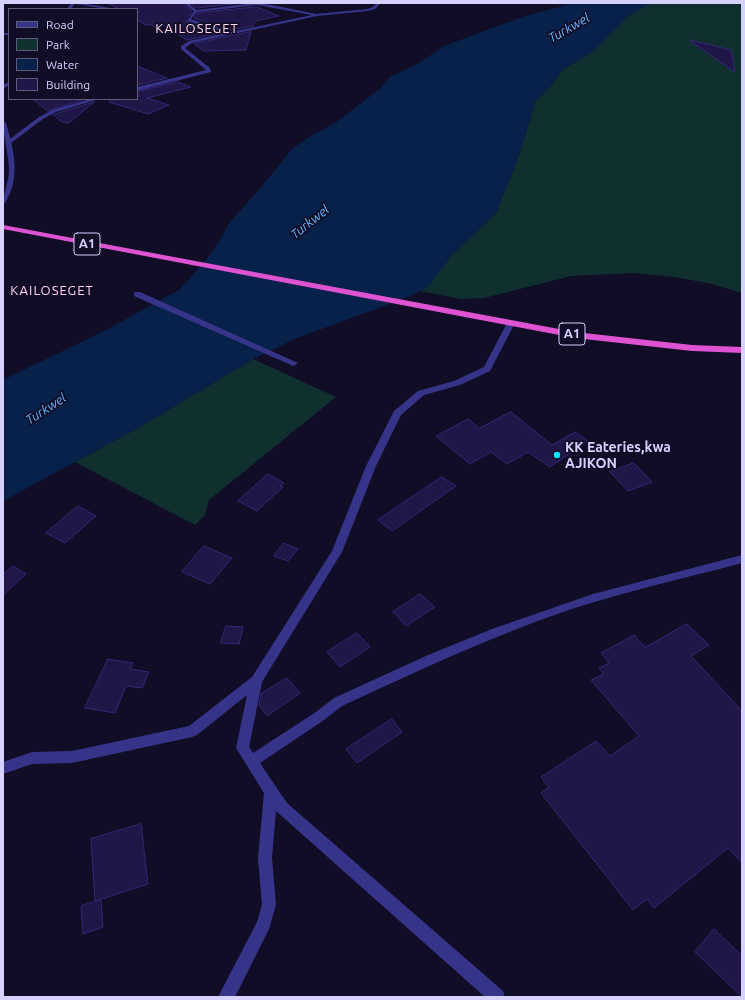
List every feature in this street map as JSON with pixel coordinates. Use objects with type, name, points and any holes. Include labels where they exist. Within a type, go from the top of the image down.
[{"type":"highway","name":"A1","points":[[3,227],[575,335],[692,348],[742,350]]},
{"type":"street","points":[[73,3],[107,8]]},
{"type":"street","points":[[189,3],[188,5],[196,11]]},
{"type":"street","points":[[138,89],[209,71],[183,48],[184,46],[197,40],[318,15],[368,10],[374,8],[379,3]]},
{"type":"street","points":[[230,33],[188,20],[196,11],[257,4],[318,15]]},
{"type":"street","points":[[338,8],[341,12]]},
{"type":"street","points":[[9,142],[41,118],[54,111],[92,100]]},
{"type":"street","points":[[3,123],[9,142],[12,168],[12,183],[3,202]]},
{"type":"street","points":[[137,294],[294,363]]},
{"type":"street","points":[[3,768],[32,758],[72,757],[192,731],[256,681],[337,552],[371,466],[397,413],[421,393],[457,383],[487,369],[511,323]]},
{"type":"street","points":[[251,761],[320,716],[338,702],[464,645],[523,622],[593,598],[742,559]]},
{"type":"street","points":[[256,681],[242,748],[282,808],[497,997]]},
{"type":"street","points":[[226,997],[264,924],[269,905],[266,858],[271,791]]},
{"type":"green space","points":[[651,3],[742,3],[742,293],[708,283],[674,277],[633,273],[571,276],[484,298],[461,299],[420,291],[429,285],[450,257],[496,213],[520,153],[535,102],[553,83],[563,69],[590,54],[628,16]]},
{"type":"green space","points":[[253,359],[336,397],[209,500],[205,515],[195,525],[75,462],[138,428]]},
{"type":"water","name":"Turkwel","points":[[574,3],[651,3],[628,16],[590,54],[563,69],[553,83],[535,102],[520,153],[496,213],[450,257],[429,286],[411,296],[297,338],[253,359],[138,428],[3,501],[3,380],[108,329],[179,290],[206,260],[220,240],[229,223],[258,191],[292,149],[309,137],[335,123],[381,88],[390,77],[419,63],[444,46],[525,16]]},
{"type":"building","points":[[108,3],[186,3],[186,7],[192,11],[186,20],[187,22],[219,33],[187,40],[162,25],[154,27],[138,21],[138,8],[117,8]]},
{"type":"building","points":[[192,3],[242,3],[197,8],[192,5]]},
{"type":"building","points":[[257,7],[279,16],[255,21],[253,26],[231,30],[194,18],[198,13]]},
{"type":"building","points":[[251,32],[246,50],[204,51],[194,44]]},
{"type":"building","points":[[690,41],[731,50],[735,72]]},
{"type":"building","points":[[138,66],[167,78],[138,85]]},
{"type":"building","points":[[178,82],[191,87],[147,98],[169,105],[148,114],[109,102],[110,100],[138,100],[138,92]]},
{"type":"building","points":[[34,100],[82,100],[48,111]]},
{"type":"building","points":[[94,102],[69,123],[62,122],[53,115]]},
{"type":"building","points":[[511,412],[552,445],[575,432],[588,441],[550,467],[528,452],[507,464],[491,452],[470,464],[436,436],[468,419],[479,428]]},
{"type":"building","points":[[634,463],[652,482],[628,491],[610,472]]},
{"type":"building","points":[[268,474],[284,483],[280,486],[283,487],[257,511],[238,501]]},
{"type":"building","points":[[442,477],[456,486],[392,531],[378,520]]},
{"type":"building","points":[[78,506],[96,516],[65,543],[46,533]]},
{"type":"building","points":[[284,543],[298,549],[288,561],[274,556]]},
{"type":"building","points":[[204,546],[232,558],[210,584],[182,572]]},
{"type":"building","points":[[13,566],[26,574],[3,595],[3,575]]},
{"type":"building","points":[[420,594],[435,607],[406,626],[393,612]]},
{"type":"building","points":[[687,624],[709,645],[691,656],[742,711],[742,863],[728,848],[654,908],[647,899],[633,910],[541,793],[549,787],[541,777],[596,741],[610,756],[639,736],[591,680],[604,674],[599,668],[609,663],[601,653],[634,635],[645,647]]},
{"type":"building","points":[[226,626],[243,627],[239,644],[221,643]]},
{"type":"building","points":[[357,633],[370,647],[340,667],[327,652]]},
{"type":"building","points":[[108,659],[133,663],[130,669],[149,672],[142,688],[126,686],[115,713],[85,708]]},
{"type":"building","points":[[287,678],[300,693],[267,716],[259,705],[261,694]]},
{"type":"building","points":[[392,719],[402,732],[357,763],[346,749]]},
{"type":"building","points":[[141,824],[148,884],[95,901],[91,839]]},
{"type":"building","points":[[101,900],[103,927],[83,934],[81,906]]},
{"type":"building","points":[[714,929],[742,956],[742,997],[695,952]]},
{"type":"place","name":"KK Eateries,kwa AJIKON","points":[[557,455]]},
{"type":"district","name":"KAILOSEGET","points":[[197,29]]},
{"type":"district","name":"KAILOSEGET","points":[[52,291]]}]
